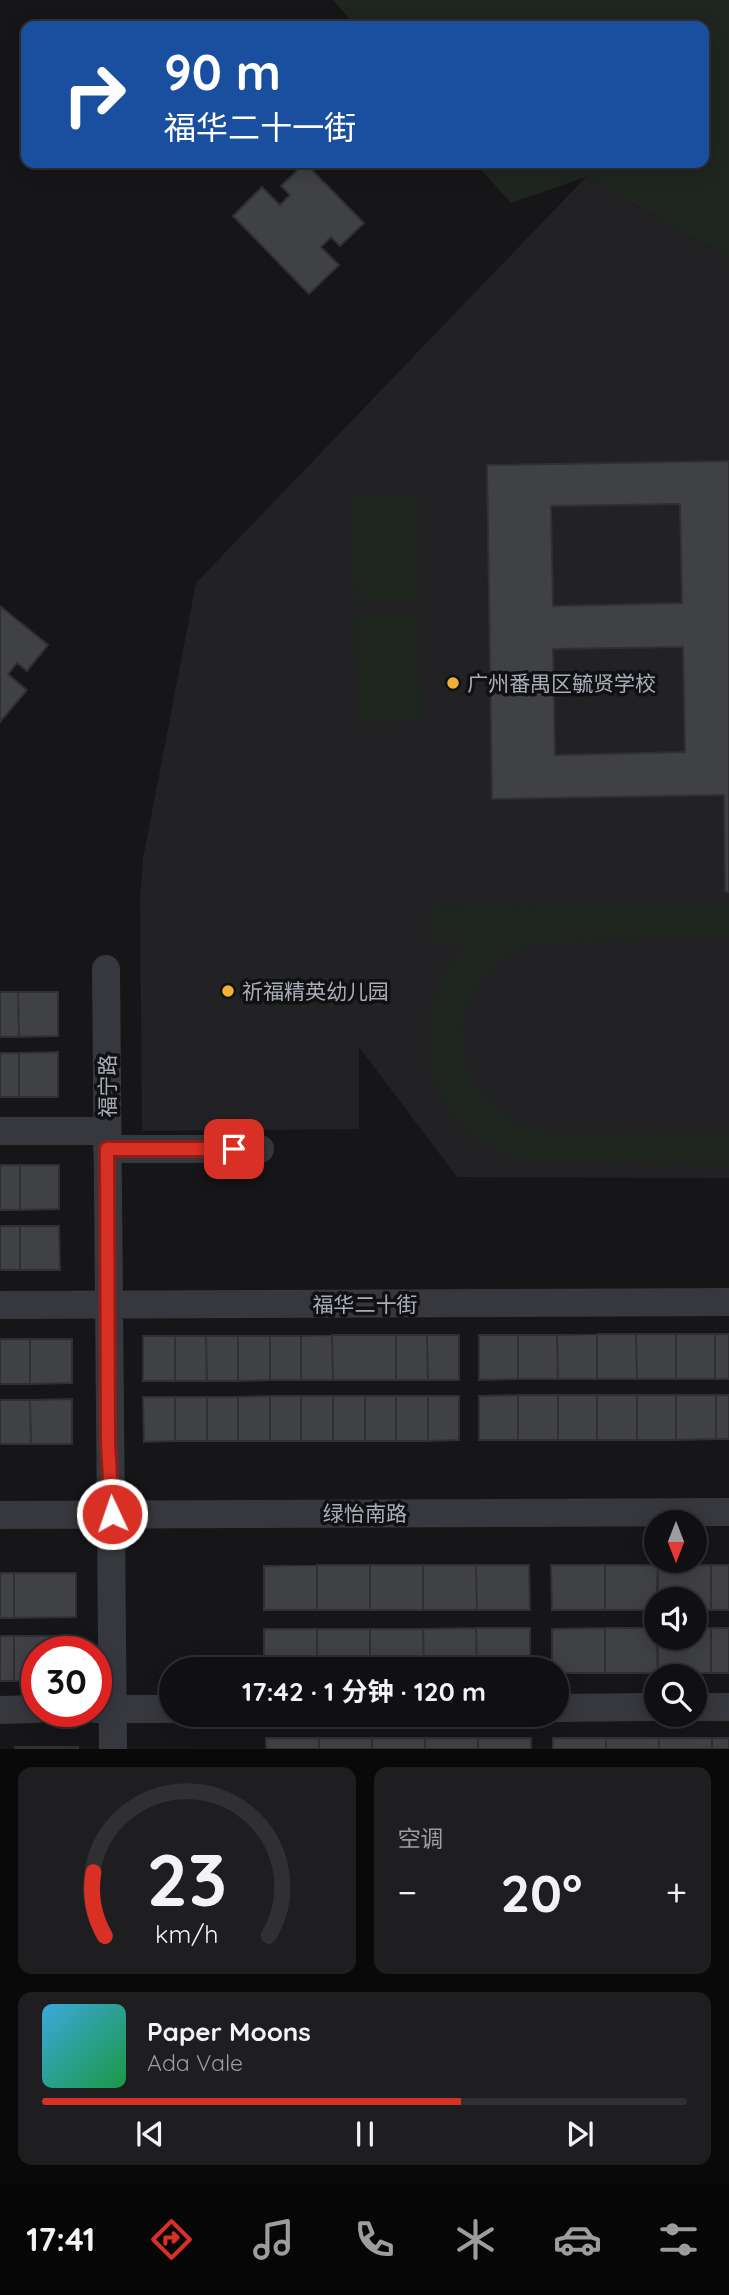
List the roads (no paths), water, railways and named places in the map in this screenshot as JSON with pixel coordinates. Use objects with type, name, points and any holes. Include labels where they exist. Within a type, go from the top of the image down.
[{"type":"street","name":"福宁路","points":[[106,969],[108,1443],[112,1514],[108,1636]]},
{"type":"street","points":[[0,1131],[260,1149]]},
{"type":"street","name":"福华二十街","points":[[0,1305],[729,1303]]},
{"type":"street","name":"绿怡南路","points":[[0,1515],[729,1512]]},
{"type":"street","points":[[569,1708],[644,1707]]},
{"type":"street","points":[[707,1707],[729,1707]]},
{"type":"street","points":[[0,1710],[21,1709]]},
{"type":"street","points":[[112,1709],[159,1709]]},
{"type":"street","name":"福宁路","points":[[109,1727],[113,1749]]},
{"type":"place","name":"广州番禺区毓贤学校","points":[[453,683]]},
{"type":"place","name":"祈福精英幼儿园","points":[[228,991]]}]
